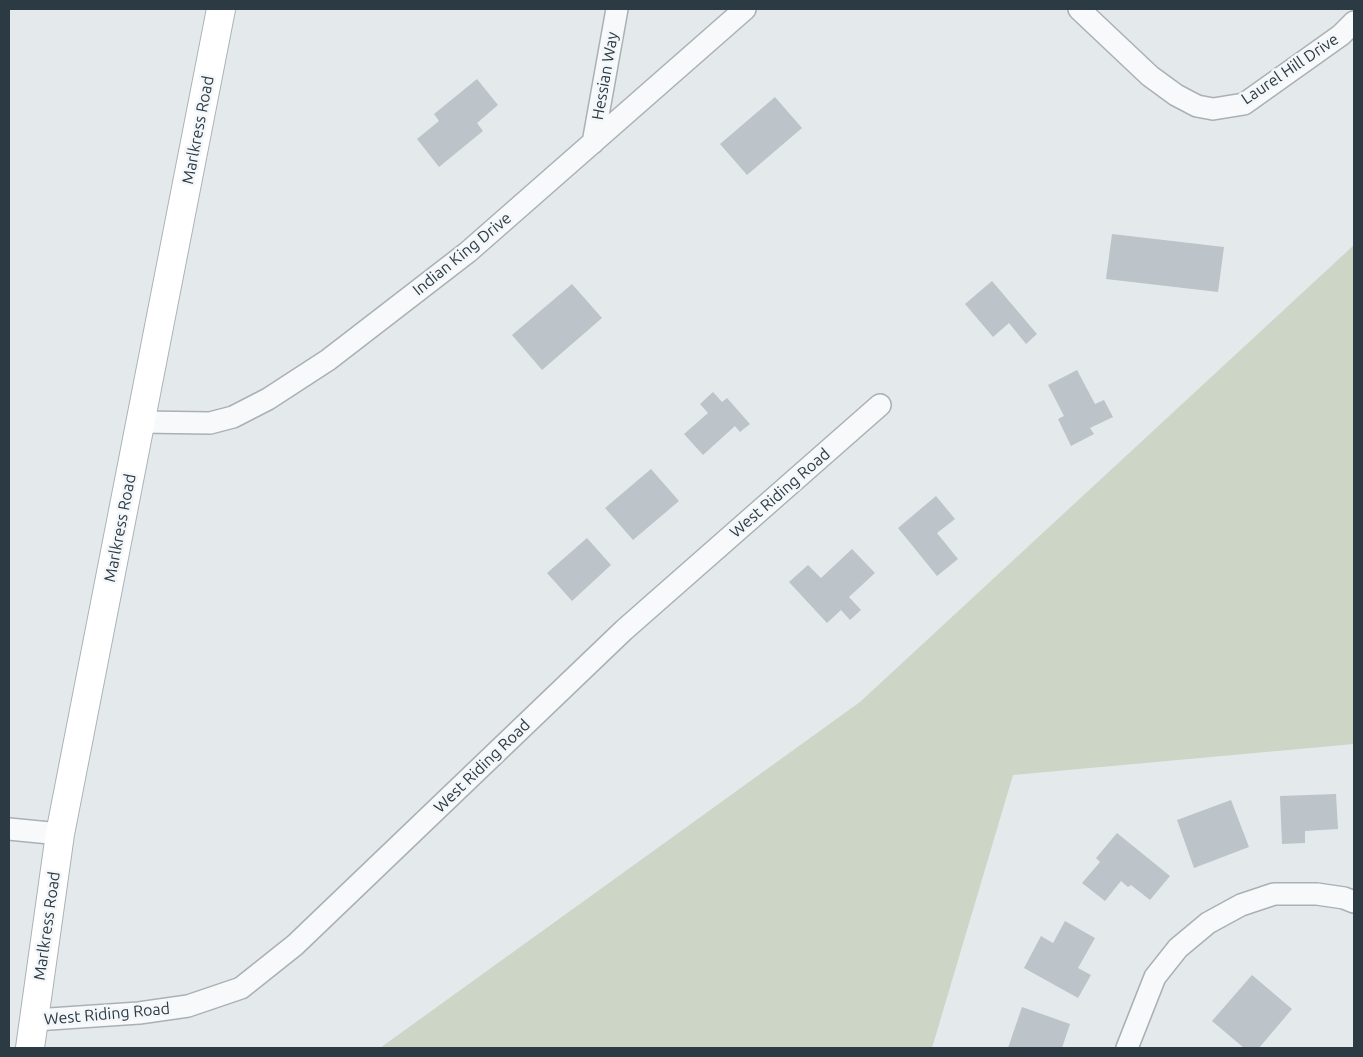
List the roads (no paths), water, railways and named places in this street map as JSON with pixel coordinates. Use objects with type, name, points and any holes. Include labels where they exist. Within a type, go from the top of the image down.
[{"type":"street","name":"Marlkress Road","points":[[30,1048],[60,834],[221,9]]},
{"type":"street","name":"Hessian Way","points":[[593,143],[617,9]]},
{"type":"street","name":"Indian King Drive","points":[[141,422],[210,423],[233,417],[268,400],[328,360],[468,252],[745,9]]},
{"type":"street","name":"Laurel Hill Drive","points":[[1079,9],[1150,76],[1176,95],[1197,106],[1213,109],[1244,104],[1341,35],[1354,22]]},
{"type":"street","name":"West Riding Road","points":[[34,1020],[139,1014],[188,1006],[241,988],[295,945],[624,630],[880,406]]},
{"type":"street","points":[[9,829],[60,834]]},
{"type":"street","points":[[1127,1048],[1155,977],[1178,948],[1208,923],[1241,904],[1274,894],[1316,894],[1344,898],[1354,902]]}]
